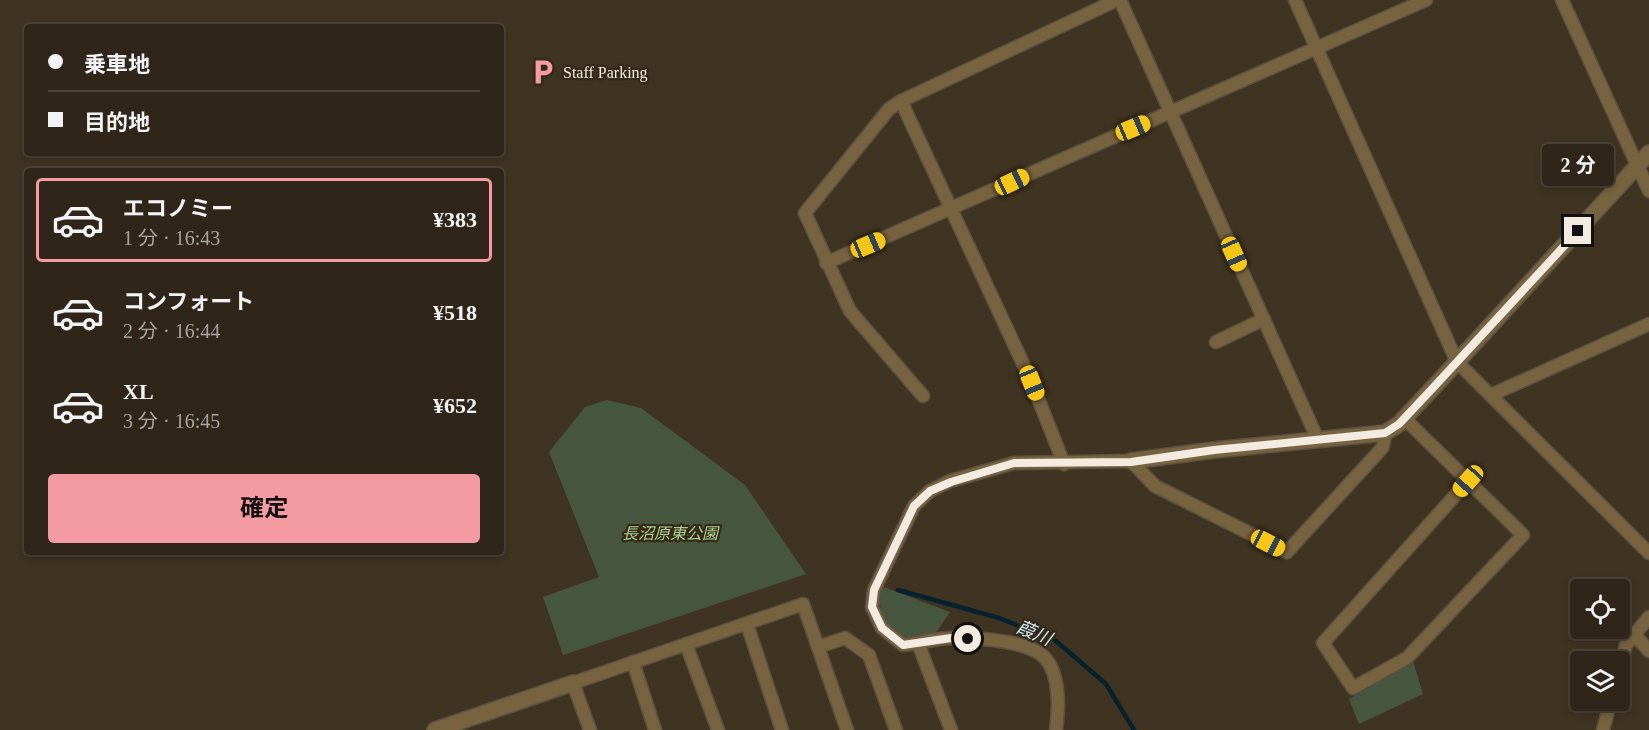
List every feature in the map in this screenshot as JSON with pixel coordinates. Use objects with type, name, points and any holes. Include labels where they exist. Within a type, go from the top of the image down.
[{"type":"street","points":[[923,396],[850,311],[805,213],[889,109],[901,101],[1118,0],[1172,112],[1318,440]]},
{"type":"street","points":[[1295,0],[1457,362],[1649,553]]},
{"type":"street","points":[[826,263],[1426,0]]},
{"type":"street","points":[[1562,0],[1649,191]]},
{"type":"street","points":[[901,101],[1032,383],[1065,464]]},
{"type":"street","points":[[1056,730],[1056,687],[1053,669],[1044,657],[1017,644],[1001,641],[951,638],[903,645],[882,628],[872,607],[874,590],[879,575],[914,506],[930,491],[951,482],[1014,463],[1131,462],[1214,450],[1385,433],[1404,418],[1457,362],[1649,153]]},
{"type":"street","points":[[1216,342],[1264,320]]},
{"type":"street","points":[[1491,395],[1649,324]]},
{"type":"street","points":[[1404,418],[1523,535],[1407,658],[1353,688],[1323,643],[1468,481]]},
{"type":"street","points":[[1131,462],[1155,486],[1287,552],[1383,447],[1385,433]]},
{"type":"street","points":[[435,730],[803,604],[847,730]]},
{"type":"street","points":[[1624,651],[1626,645],[1649,617]]},
{"type":"street","points":[[747,624],[782,730]]},
{"type":"street","points":[[1634,634],[1649,651]]},
{"type":"street","points":[[818,647],[845,638],[869,655],[896,730]]},
{"type":"street","points":[[918,643],[951,730]]},
{"type":"street","points":[[686,644],[718,730]]},
{"type":"street","points":[[633,662],[655,730]]},
{"type":"street","points":[[573,682],[590,730]]},
{"type":"street","points":[[1603,730],[1608,711]]},
{"type":"green space","name":"長沼原東公園","points":[[607,400],[641,408],[745,485],[806,574],[563,655],[543,597],[599,577],[549,452],[585,407]]},
{"type":"green space","points":[[881,586],[950,612],[933,637],[907,637],[898,634],[890,629],[881,612]]},
{"type":"green space","points":[[1413,661],[1423,694],[1359,724],[1349,699]]},
{"type":"waterway","name":"葭川","points":[[898,590],[999,618],[1056,641],[1106,684],[1134,730]]},
{"type":"place","name":"Staff Parking","points":[[543,72]]},
{"type":"route","points":[[968,639],[951,638],[903,645],[882,628],[872,607],[879,575],[914,506],[930,491],[951,482],[1014,463],[1131,462],[1214,450],[1385,433],[1399,424],[1578,231]]}]
